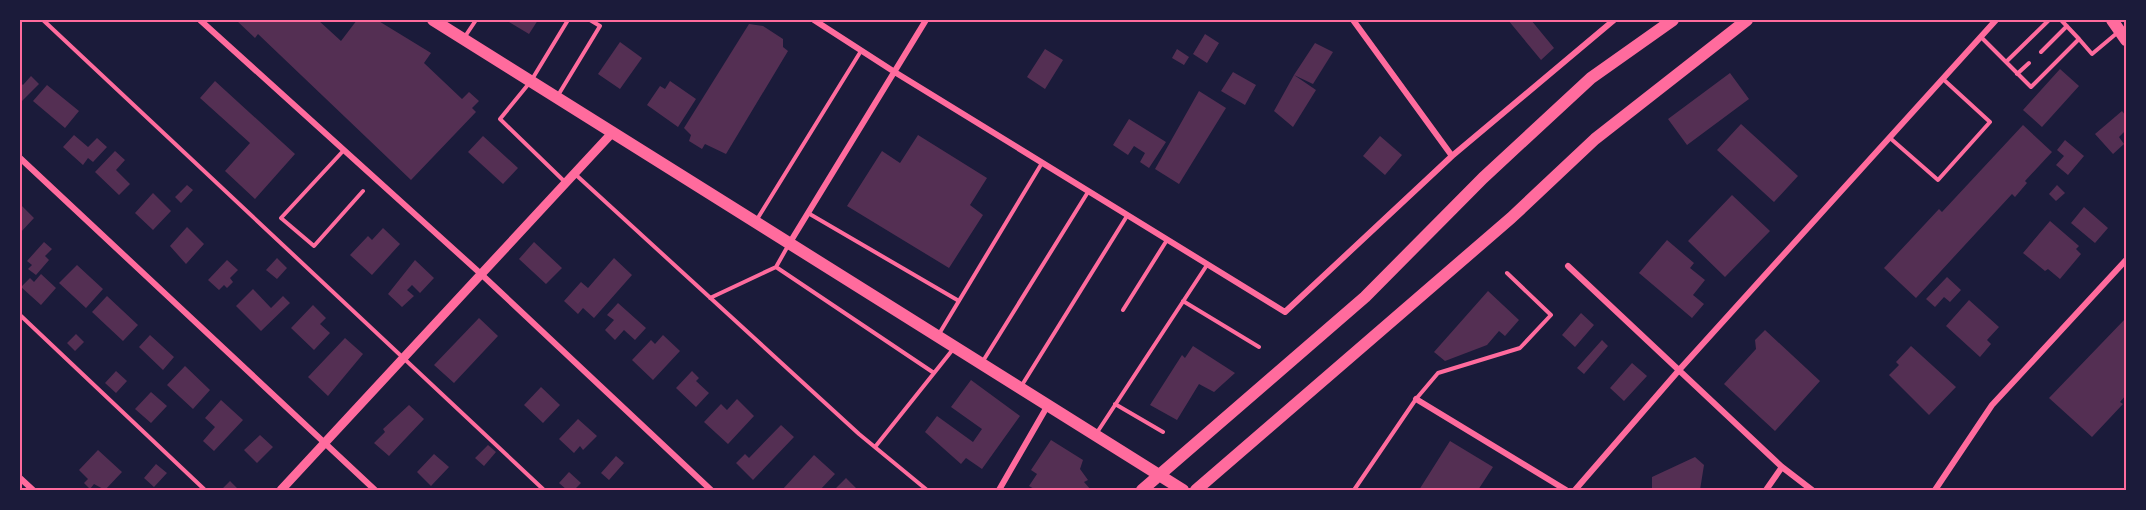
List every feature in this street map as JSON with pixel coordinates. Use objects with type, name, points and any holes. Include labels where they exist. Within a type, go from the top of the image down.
[{"type":"main road","points":[[433,20],[1183,490]]},
{"type":"main road","points":[[1142,490],[1160,477],[1365,297],[1484,178],[1591,78],[1673,20]]},
{"type":"main road","points":[[1196,490],[1511,218],[1595,139],[1747,20]]},
{"type":"street","points":[[200,20],[481,274],[711,490]]},
{"type":"street","points":[[814,20],[1285,312],[1452,156],[1614,20]]},
{"type":"street","points":[[789,244],[926,20]]},
{"type":"street","points":[[1353,20],[1452,156]]},
{"type":"street","points":[[1575,490],[1680,369],[1996,20]]},
{"type":"street","points":[[280,490],[612,133]]},
{"type":"street","points":[[20,158],[375,490]]},
{"type":"street","points":[[1935,490],[1992,405],[2127,260]]},
{"type":"street","points":[[1569,266],[1782,467],[1812,490]]},
{"type":"street","points":[[1416,399],[1566,490]]},
{"type":"street","points":[[999,490],[1048,405]]},
{"type":"street","points":[[1766,490],[1782,467]]},
{"type":"street","points":[[20,478],[33,490]]},
{"type":"lane","points":[[43,20],[544,490]]},
{"type":"lane","points":[[464,39],[476,20]]},
{"type":"lane","points":[[566,183],[500,119],[531,81],[568,20]]},
{"type":"lane","points":[[557,98],[600,26],[590,20]]},
{"type":"lane","points":[[2006,62],[2049,20]]},
{"type":"lane","points":[[2061,20],[2092,54],[2117,27]]},
{"type":"lane","points":[[2041,52],[2067,26]]},
{"type":"lane","points":[[1981,37],[2031,87],[2079,39]]},
{"type":"lane","points":[[754,223],[861,50]]},
{"type":"lane","points":[[2017,74],[2029,63]]},
{"type":"lane","points":[[1890,137],[1938,180],[1990,122],[1943,79]]},
{"type":"lane","points":[[344,150],[280,218],[314,246],[363,191]]},
{"type":"lane","points":[[937,336],[1042,163]]},
{"type":"lane","points":[[574,174],[875,447],[927,490]]},
{"type":"lane","points":[[981,364],[1088,191]]},
{"type":"lane","points":[[808,213],[959,301]]},
{"type":"lane","points":[[1020,388],[1128,215]]},
{"type":"lane","points":[[1123,310],[1167,240]]},
{"type":"lane","points":[[710,298],[776,267],[789,244]]},
{"type":"lane","points":[[1095,436],[1207,264]]},
{"type":"lane","points":[[776,267],[934,373]]},
{"type":"lane","points":[[1354,490],[1416,399],[1438,373],[1520,348],[1551,315],[1507,273]]},
{"type":"lane","points":[[1183,301],[1259,347]]},
{"type":"lane","points":[[20,315],[205,490]]},
{"type":"lane","points":[[875,447],[955,348]]},
{"type":"lane","points":[[1115,404],[1162,432]]},
{"type":"building","points":[[236,20],[318,20],[341,41],[357,20],[377,20],[431,53],[424,63],[462,99],[469,92],[479,101],[472,108],[476,112],[411,180],[258,34],[255,38]]},
{"type":"building","points":[[510,20],[538,20],[529,34],[509,22]]},
{"type":"building","points":[[1508,20],[1531,20],[1554,48],[1541,60]]},
{"type":"building","points":[[749,24],[763,26],[783,39],[783,47],[788,51],[726,154],[705,144],[702,149],[689,141],[691,135],[684,128]]},
{"type":"building","points":[[1205,34],[1219,43],[1207,63],[1193,54]]},
{"type":"building","points":[[620,42],[642,58],[620,89],[598,74]]},
{"type":"building","points":[[1315,43],[1333,52],[1313,84],[1294,75]]},
{"type":"building","points":[[1045,49],[1063,60],[1045,89],[1027,77]]},
{"type":"building","points":[[1177,49],[1189,57],[1184,65],[1172,58]]},
{"type":"building","points":[[2060,69],[2079,86],[2042,127],[2023,110]]},
{"type":"building","points":[[1233,72],[1256,85],[1245,105],[1221,91]]},
{"type":"building","points":[[1730,73],[1749,99],[1687,145],[1668,119]]},
{"type":"building","points":[[1294,75],[1316,90],[1293,127],[1274,111]]},
{"type":"building","points":[[31,76],[39,84],[22,101],[20,82],[23,85]]},
{"type":"building","points":[[215,81],[295,154],[255,199],[225,171],[250,143],[200,98]]},
{"type":"building","points":[[670,81],[696,99],[678,127],[647,105],[660,86],[665,89]]},
{"type":"building","points":[[47,85],[79,111],[65,128],[33,101]]},
{"type":"building","points":[[1199,91],[1226,108],[1179,184],[1155,169]]},
{"type":"building","points":[[2122,111],[2126,116],[2126,130],[2119,137],[2124,144],[2113,154],[2095,134]]},
{"type":"building","points":[[1129,119],[1166,142],[1149,168],[1140,162],[1145,153],[1134,146],[1128,155],[1113,145]]},
{"type":"building","points":[[1741,124],[1798,176],[1774,202],[1717,150]]},
{"type":"building","points":[[2023,125],[2052,152],[2025,181],[2027,183],[2015,197],[2012,194],[1916,298],[1884,268],[1939,209],[1942,212]]},
{"type":"building","points":[[74,135],[88,147],[97,138],[107,147],[93,162],[88,158],[83,165],[63,147]]},
{"type":"building","points":[[918,135],[987,178],[970,205],[983,215],[949,268],[847,206],[882,151],[900,163]]},
{"type":"building","points":[[483,136],[518,168],[503,184],[468,152]]},
{"type":"building","points":[[1380,136],[1402,155],[1385,175],[1363,156]]},
{"type":"building","points":[[2065,140],[2084,156],[2068,175],[2056,165],[2064,156],[2057,150]]},
{"type":"building","points":[[115,151],[125,160],[116,170],[130,184],[119,195],[95,172]]},
{"type":"building","points":[[187,185],[193,190],[181,203],[175,197]]},
{"type":"building","points":[[2057,185],[2065,193],[2056,201],[2049,194]]},
{"type":"building","points":[[153,193],[171,211],[153,230],[135,213]]},
{"type":"building","points":[[1732,195],[1770,231],[1725,277],[1688,241]]},
{"type":"building","points":[[20,204],[34,218],[20,233]]},
{"type":"building","points":[[2084,207],[2108,228],[2095,243],[2071,223]]},
{"type":"building","points":[[2050,221],[2079,246],[2076,249],[2081,254],[2060,279],[2048,269],[2045,271],[2023,253]]},
{"type":"building","points":[[187,227],[204,244],[186,264],[170,246]]},
{"type":"building","points":[[383,228],[400,244],[372,275],[350,255],[368,236],[372,240]]},
{"type":"building","points":[[1667,240],[1694,263],[1690,268],[1705,280],[1693,295],[1704,304],[1692,318],[1639,273]]},
{"type":"building","points":[[44,242],[52,249],[45,256],[49,260],[36,275],[28,269],[32,265],[27,261]]},
{"type":"building","points":[[534,242],[562,268],[546,284],[519,259]]},
{"type":"building","points":[[277,258],[287,268],[277,279],[266,270]]},
{"type":"building","points":[[614,258],[632,275],[594,318],[583,308],[578,314],[564,301],[581,282],[588,288]]},
{"type":"building","points":[[227,260],[238,270],[230,278],[233,282],[227,288],[224,285],[219,290],[208,280]]},
{"type":"building","points":[[415,260],[434,278],[420,293],[412,285],[407,290],[414,296],[402,307],[388,294]]},
{"type":"building","points":[[77,265],[103,289],[86,308],[59,283]]},
{"type":"building","points":[[41,274],[56,288],[41,305],[21,287],[30,278],[34,282]]},
{"type":"building","points":[[1947,277],[1961,290],[1950,302],[1944,297],[1935,307],[1926,299]]},
{"type":"building","points":[[253,289],[271,308],[283,296],[290,303],[261,331],[236,306]]},
{"type":"building","points":[[1488,291],[1519,320],[1505,336],[1499,331],[1487,345],[1445,361],[1434,352]]},
{"type":"building","points":[[107,296],[138,325],[123,341],[92,312]]},
{"type":"building","points":[[1969,300],[1999,327],[1987,340],[1991,344],[1980,357],[1946,326]]},
{"type":"building","points":[[618,303],[646,328],[635,340],[624,330],[615,340],[605,330],[614,320],[607,315]]},
{"type":"building","points":[[313,305],[326,318],[320,324],[330,333],[314,350],[291,328]]},
{"type":"building","points":[[1581,313],[1594,325],[1575,347],[1562,335]]},
{"type":"building","points":[[479,318],[498,336],[454,383],[434,365]]},
{"type":"building","points":[[2126,318],[2126,395],[2120,402],[2123,404],[2092,437],[2049,398]]},
{"type":"building","points":[[1765,330],[1820,381],[1775,431],[1724,384],[1756,349],[1755,340]]},
{"type":"building","points":[[76,334],[84,342],[75,351],[67,343]]},
{"type":"building","points":[[150,335],[174,357],[163,370],[139,347]]},
{"type":"building","points":[[663,335],[680,351],[653,380],[632,360],[651,340],[655,344]]},
{"type":"building","points":[[345,338],[363,354],[328,396],[308,377]]},
{"type":"building","points":[[1602,340],[1608,346],[1584,374],[1577,368]]},
{"type":"building","points":[[1193,346],[1235,373],[1214,392],[1199,384],[1177,420],[1150,405],[1182,355],[1185,358]]},
{"type":"building","points":[[1911,346],[1956,387],[1929,415],[1889,375],[1899,365],[1896,362]]},
{"type":"building","points":[[1632,363],[1647,376],[1624,401],[1610,388]]},
{"type":"building","points":[[185,366],[210,390],[193,409],[167,385]]},
{"type":"building","points":[[116,371],[127,381],[116,393],[105,383]]},
{"type":"building","points":[[692,371],[699,378],[696,381],[709,393],[696,407],[676,388]]},
{"type":"building","points":[[971,380],[1020,416],[982,469],[966,458],[961,464],[925,432],[937,416],[973,442],[982,429],[951,407]]},
{"type":"building","points":[[541,387],[560,405],[543,423],[524,405]]},
{"type":"building","points":[[151,392],[167,406],[151,423],[135,409]]},
{"type":"building","points":[[737,399],[754,416],[728,444],[704,422],[721,404],[727,410]]},
{"type":"building","points":[[221,400],[243,420],[214,451],[203,441],[215,427],[205,418]]},
{"type":"building","points":[[409,405],[424,419],[389,456],[374,443],[385,432],[383,429]]},
{"type":"building","points":[[578,419],[597,436],[583,450],[580,446],[574,453],[559,439]]},
{"type":"building","points":[[781,425],[794,437],[753,480],[736,463],[745,454],[749,458]]},
{"type":"building","points":[[260,435],[273,447],[257,463],[244,450]]},
{"type":"building","points":[[1051,440],[1083,460],[1080,469],[1088,480],[1084,482],[1091,490],[1036,490],[1029,486],[1037,474],[1031,470]]},
{"type":"building","points":[[1450,441],[1493,467],[1478,490],[1419,490]]},
{"type":"building","points":[[488,445],[496,452],[484,466],[475,458]]},
{"type":"building","points":[[98,450],[122,472],[105,490],[94,484],[90,489],[84,483],[88,479],[79,470]]},
{"type":"building","points":[[434,454],[449,467],[431,486],[417,472]]},
{"type":"building","points":[[814,455],[835,474],[820,490],[782,490]]},
{"type":"building","points":[[616,456],[624,463],[609,480],[601,473]]},
{"type":"building","points":[[1695,457],[1704,465],[1700,490],[1652,489],[1652,477]]},
{"type":"building","points":[[156,464],[167,473],[154,487],[144,478]]},
{"type":"building","points":[[569,472],[581,483],[574,490],[567,490],[559,483]]},
{"type":"building","points":[[846,478],[858,490],[835,489]]},
{"type":"building","points":[[230,481],[239,490],[221,490]]}]
